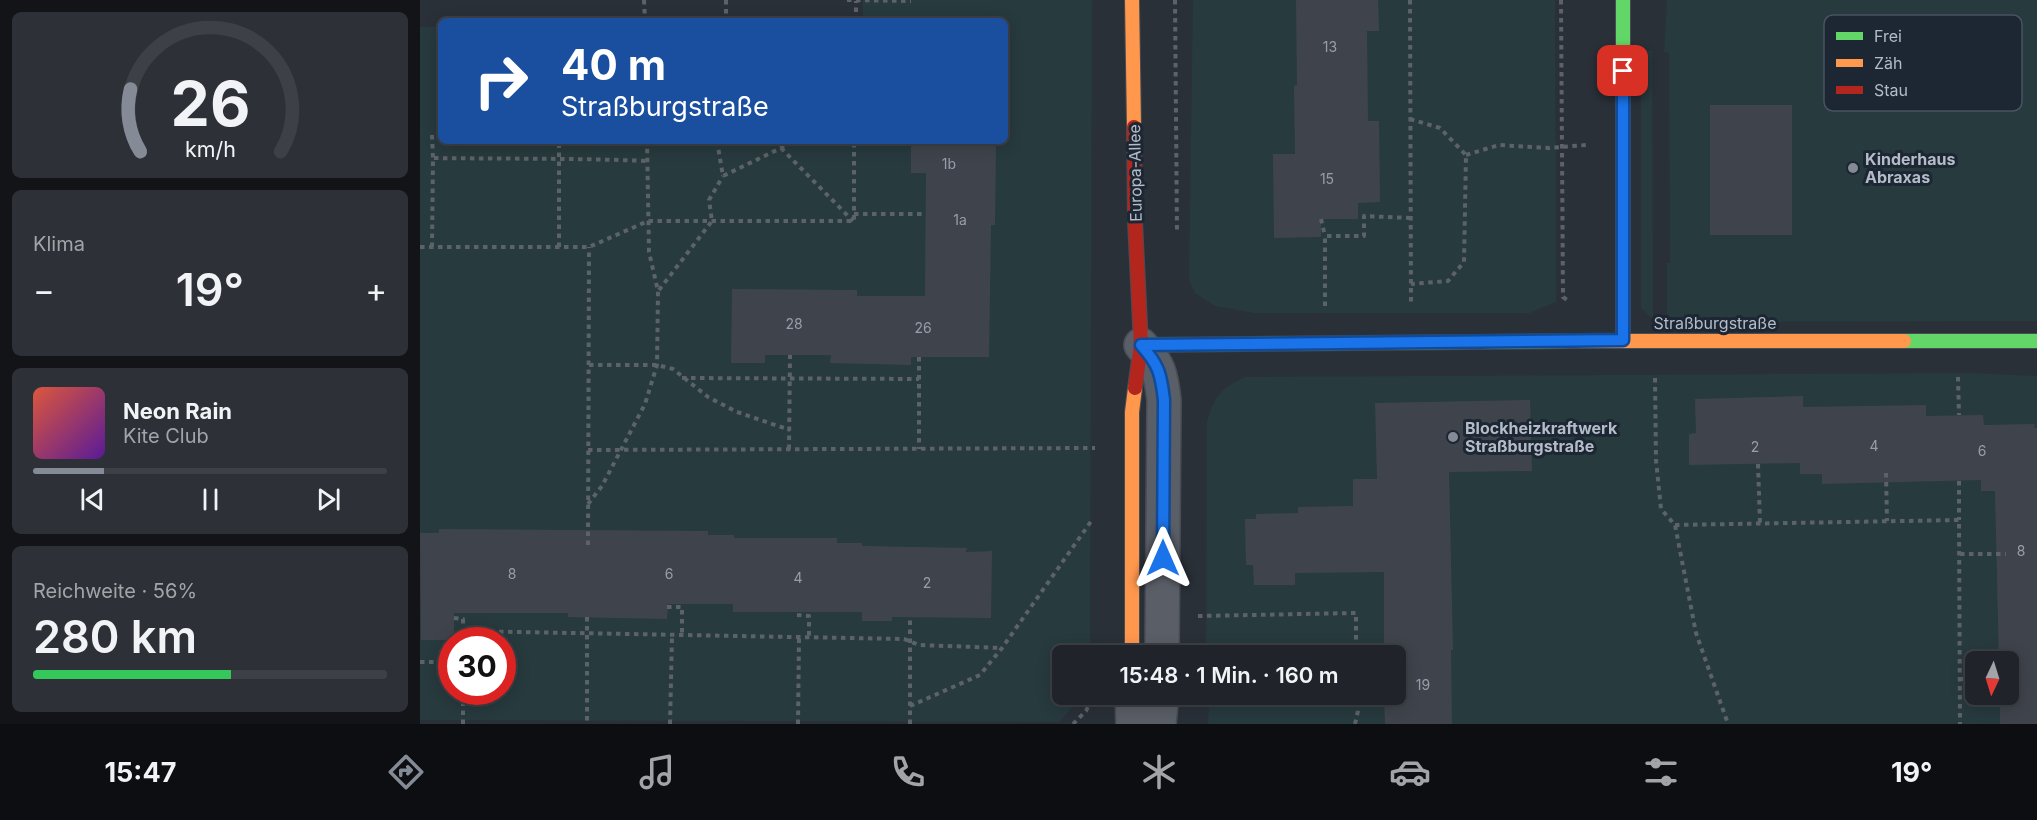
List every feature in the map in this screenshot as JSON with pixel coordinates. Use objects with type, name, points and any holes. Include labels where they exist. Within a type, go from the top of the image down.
[{"type":"street","name":"Europa-Allee","points":[[1132,0],[1135,221],[1141,345],[1132,412],[1132,645]]},
{"type":"street","points":[[1623,0],[1623,340]]},
{"type":"street","name":"Straßburgstraße","points":[[1141,345],[1623,340],[2037,341]]},
{"type":"street","points":[[1141,345],[1155,360],[1162,381],[1164,400],[1162,645]]},
{"type":"street","points":[[1132,705],[1133,724]]},
{"type":"street","points":[[1159,724],[1161,705]]},
{"type":"path","points":[[644,0],[645,18]]},
{"type":"path","points":[[726,0],[726,18]]},
{"type":"path","points":[[847,0],[911,1]]},
{"type":"path","points":[[856,0],[856,18]]},
{"type":"path","points":[[1410,0],[1411,342]]},
{"type":"path","points":[[1562,0],[1563,297],[1572,303]]},
{"type":"path","points":[[1410,119],[1440,128],[1466,155],[1464,262],[1448,281],[1411,284]]},
{"type":"path","points":[[432,135],[432,247]]},
{"type":"path","points":[[1466,155],[1499,145],[1549,148],[1623,142]]},
{"type":"path","points":[[559,144],[559,247]]},
{"type":"path","points":[[588,504],[602,486],[645,404],[657,365],[658,291],[649,252],[647,144]]},
{"type":"path","points":[[718,144],[723,176]]},
{"type":"path","points":[[658,291],[712,221],[709,200],[723,176],[786,144]]},
{"type":"path","points":[[854,144],[854,221]]},
{"type":"path","points":[[781,148],[854,221]]},
{"type":"path","points":[[432,158],[647,161]]},
{"type":"path","points":[[854,214],[925,214]]},
{"type":"path","points":[[1325,236],[1364,236],[1364,216],[1411,218]]},
{"type":"path","points":[[1320,219],[1325,236],[1325,269]]},
{"type":"path","points":[[420,247],[589,247],[648,221],[854,221]]},
{"type":"path","points":[[588,545],[589,247]]},
{"type":"path","points":[[1658,340],[1655,372],[1656,460],[1661,509],[1675,525],[1696,633],[1728,724]]},
{"type":"path","points":[[789,449],[790,355]]},
{"type":"path","points":[[919,357],[919,449]]},
{"type":"path","points":[[589,365],[657,365],[673,369],[708,397],[737,412],[790,430]]},
{"type":"path","points":[[682,378],[919,379]]},
{"type":"path","points":[[588,450],[1131,448]]},
{"type":"path","points":[[1758,464],[1760,523]]},
{"type":"path","points":[[1886,473],[1887,521]]},
{"type":"path","points":[[1959,481],[1960,724]]},
{"type":"path","points":[[910,706],[980,675],[1002,648],[1095,516]]},
{"type":"path","points":[[1675,525],[1959,520]]},
{"type":"path","points":[[1960,554],[2006,554]]},
{"type":"path","points":[[667,607],[682,607],[682,636]]},
{"type":"path","points":[[1194,616],[1356,613],[1356,645]]},
{"type":"path","points":[[796,615],[809,616],[809,638]]},
{"type":"path","points":[[587,616],[587,724]]},
{"type":"path","points":[[910,617],[910,724]]},
{"type":"path","points":[[454,618],[463,619],[463,627]]},
{"type":"path","points":[[516,632],[904,639],[919,645],[1002,648]]},
{"type":"path","points":[[670,724],[672,636]]},
{"type":"path","points":[[798,724],[799,638]]},
{"type":"path","points":[[420,662],[438,662]]},
{"type":"path","points":[[1960,679],[1965,679]]},
{"type":"path","points":[[463,705],[463,724]]},
{"type":"path","points":[[1073,724],[1089,705]]},
{"type":"path","points":[[1355,724],[1358,705]]},
{"type":"green space","points":[[863,0],[1092,0],[1090,645],[1052,645],[1052,705],[1074,705],[1059,722],[420,720],[420,27],[438,27],[438,144],[1008,144],[1008,18],[863,18]]},
{"type":"green space","points":[[1193,0],[1555,0],[1556,302],[1529,313],[1254,313],[1215,306],[1195,293],[1189,280]]},
{"type":"green space","name":"Kinderhaus Abraxas","points":[[1667,0],[2037,0],[2037,321],[1667,322],[1667,263],[1670,263],[1669,53],[1664,52]]},
{"type":"green space","points":[[1641,51],[1652,51],[1653,319],[1641,308]]},
{"type":"green space","points":[[1968,373],[2037,376],[2037,724],[1208,724],[1209,705],[1406,705],[1406,645],[1206,645],[1207,422],[1216,399],[1230,385],[1245,377]]},
{"type":"building","points":[[1296,0],[1378,0],[1379,31],[1367,31],[1368,121],[1379,121],[1380,202],[1358,203],[1358,219],[1321,219],[1321,237],[1274,238],[1273,154],[1295,154]]},
{"type":"building","points":[[1710,105],[1792,105],[1792,235],[1710,235]]},
{"type":"building","points":[[911,144],[996,144],[995,225],[991,225],[989,357],[911,357],[911,365],[830,363],[831,355],[765,355],[765,363],[731,363],[732,289],[857,290],[857,296],[925,296],[926,173],[911,173]]},
{"type":"building","points":[[1803,396],[1803,407],[1926,405],[1926,416],[1983,415],[1984,425],[2035,424],[2034,428],[2037,428],[2037,724],[2000,724],[2000,705],[2019,705],[2019,651],[1999,651],[1995,491],[1981,491],[1981,480],[1822,484],[1822,474],[1800,474],[1800,463],[1689,465],[1689,434],[1696,433],[1695,399]]},
{"type":"building","points":[[1530,400],[1532,471],[1449,472],[1453,650],[1451,650],[1452,724],[1385,724],[1384,705],[1406,705],[1406,645],[1384,645],[1384,572],[1295,573],[1295,585],[1254,585],[1253,565],[1246,565],[1245,519],[1256,519],[1256,514],[1298,513],[1298,507],[1353,506],[1353,479],[1377,479],[1375,403]]},
{"type":"building","points":[[439,529],[708,531],[708,535],[734,535],[734,538],[837,538],[837,543],[862,543],[862,546],[967,548],[966,552],[992,551],[991,618],[892,617],[892,621],[862,621],[862,612],[733,612],[733,604],[668,604],[667,619],[568,617],[568,613],[454,613],[454,627],[438,627],[438,640],[421,640],[420,533],[439,533]]},
{"type":"traffic: fast","points":[[1623,0],[1623,340]]},
{"type":"traffic: fast","points":[[1141,345],[1572,341]]},
{"type":"traffic: fast","points":[[1904,341],[2037,341]]},
{"type":"traffic: slow","points":[[1132,0],[1134,127]]},
{"type":"traffic: slow","points":[[1572,341],[1904,341]]},
{"type":"traffic: slow","points":[[1132,645],[1132,412],[1135,388]]},
{"type":"traffic: jam","points":[[1134,127],[1135,221],[1141,345],[1135,388]]},
{"type":"place","name":"Kinderhaus Abraxas","points":[[1853,168]]},
{"type":"place","name":"Blockheizkraftwerk Straßburgstraße","points":[[1453,437]]},
{"type":"route","points":[[1163,558],[1164,400],[1162,381],[1155,360],[1141,345],[1623,340],[1623,71]]}]
